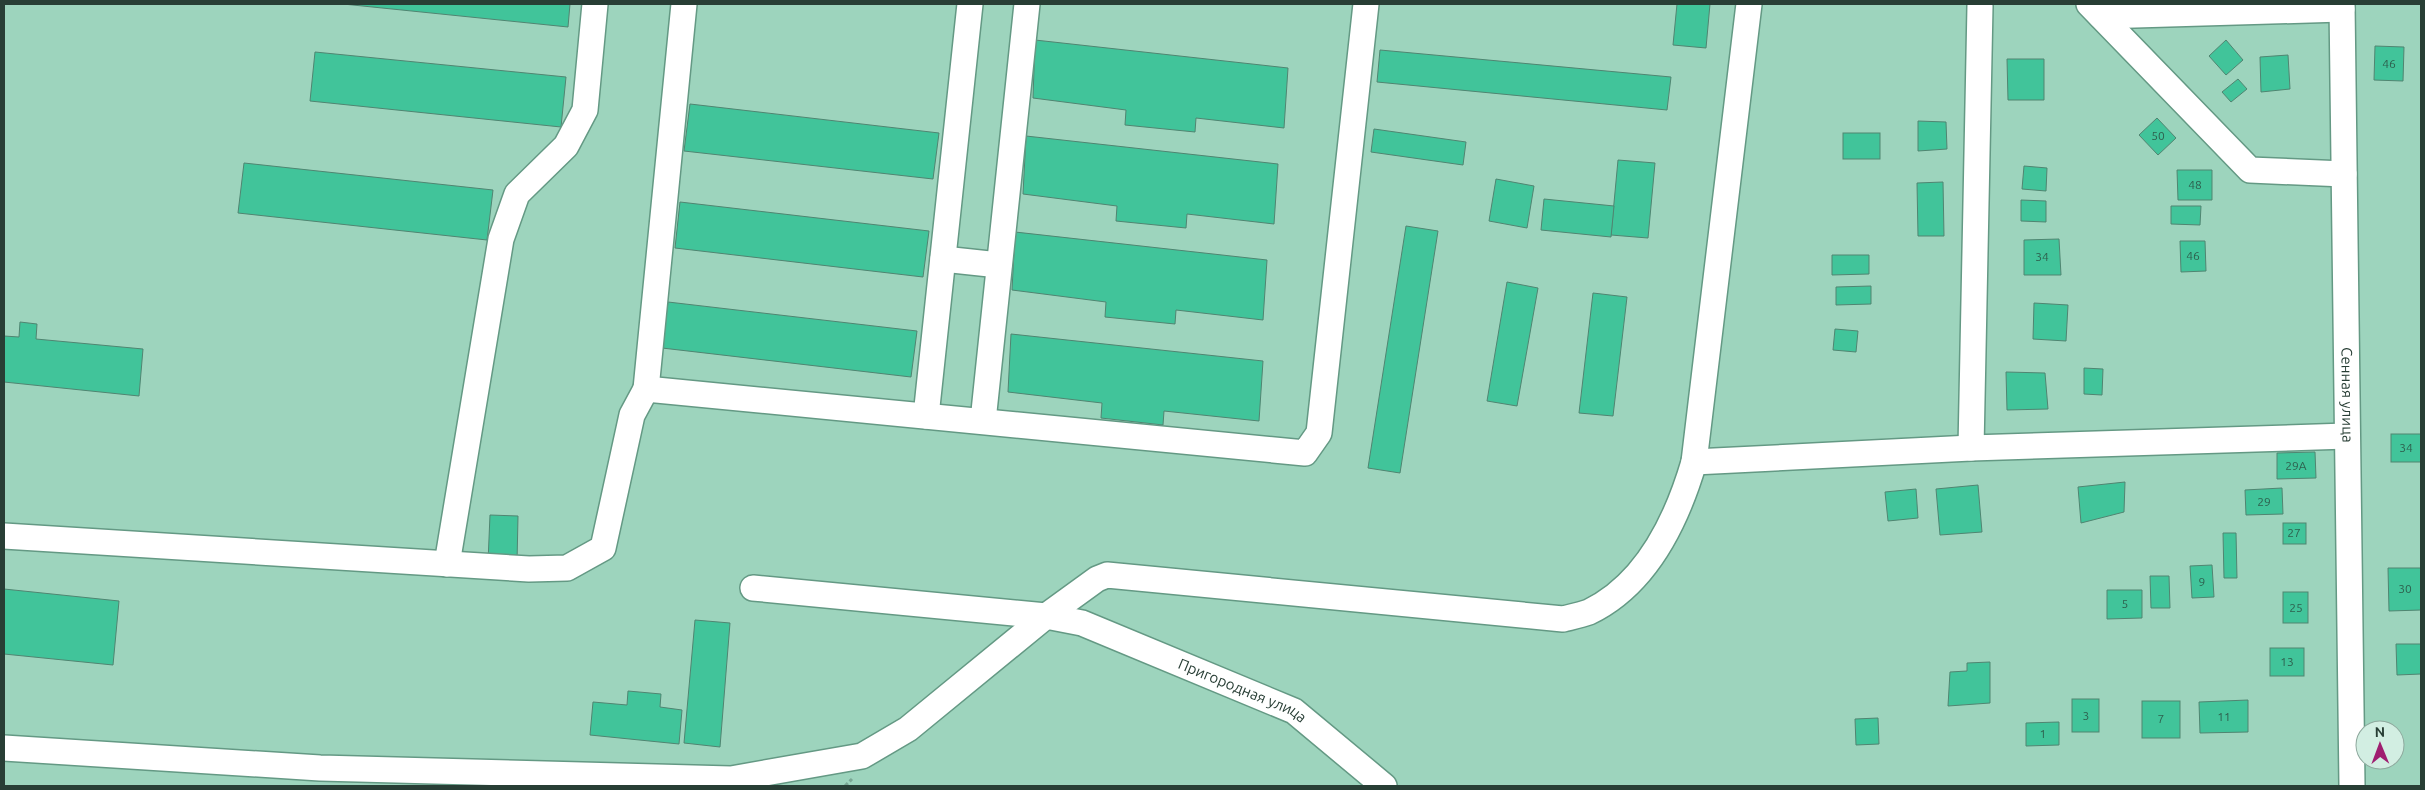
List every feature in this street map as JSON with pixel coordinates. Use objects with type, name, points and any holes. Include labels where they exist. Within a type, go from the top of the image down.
[{"type":"street","points":[[447,564],[501,239],[517,194],[566,146],[586,110],[595,4]]},
{"type":"street","points":[[4,536],[529,569],[567,568],[603,548],[632,415],[646,388],[684,4]]},
{"type":"street","points":[[926,416],[970,4]]},
{"type":"street","points":[[983,421],[1027,4]]},
{"type":"street","points":[[646,388],[1304,452],[1318,433],[1366,4]]},
{"type":"street","points":[[4,748],[320,768],[731,779],[862,756],[908,729],[1046,616],[1097,579],[1107,574],[1563,619],[1589,612],[1630,584],[1663,540],[1686,491],[1694,462],[1749,4]]},
{"type":"street","points":[[1971,448],[1980,6]]},
{"type":"street","points":[[2095,10],[2342,6]]},
{"type":"street","name":"Сенная улица","points":[[2342,6],[2352,786]]},
{"type":"street","points":[[2095,10],[2250,170],[2344,174]]},
{"type":"street","points":[[943,259],[999,265]]},
{"type":"street","points":[[1694,462],[1971,448],[2347,436]]},
{"type":"street","name":"Пригородная улица","points":[[753,588],[1046,616],[1082,623],[1294,712],[1384,786]]},
{"type":"building","points":[[343,4],[570,4],[568,27]]},
{"type":"building","points":[[1677,4],[1710,4],[1706,48],[1673,45]]},
{"type":"building","points":[[1035,40],[1288,68],[1284,128],[1196,118],[1195,132],[1125,125],[1126,110],[1033,98]]},
{"type":"building","points":[[2226,40],[2243,60],[2226,75],[2209,56]]},
{"type":"building","points":[[2375,46],[2404,47],[2403,81],[2374,80]]},
{"type":"building","points":[[1380,50],[1671,77],[1667,110],[1377,82]]},
{"type":"building","points":[[315,52],[566,77],[561,127],[310,101]]},
{"type":"building","points":[[2288,55],[2290,89],[2261,92],[2260,57]]},
{"type":"building","points":[[2007,59],[2044,59],[2044,100],[2008,100]]},
{"type":"building","points":[[2238,79],[2247,89],[2231,102],[2222,92]]},
{"type":"building","points":[[690,104],[939,133],[933,179],[684,151]]},
{"type":"building","points":[[2157,118],[2176,138],[2158,155],[2139,135]]},
{"type":"building","points":[[1918,121],[1946,122],[1947,149],[1918,151]]},
{"type":"building","points":[[1374,129],[1466,142],[1463,165],[1371,152]]},
{"type":"building","points":[[1843,133],[1880,133],[1880,159],[1843,159]]},
{"type":"building","points":[[1026,136],[1278,164],[1274,224],[1187,214],[1186,228],[1116,221],[1117,206],[1023,194]]},
{"type":"building","points":[[1618,160],[1655,163],[1648,238],[1611,235]]},
{"type":"building","points":[[244,163],[493,190],[487,240],[238,213]]},
{"type":"building","points":[[2024,166],[2047,168],[2046,191],[2022,189]]},
{"type":"building","points":[[2177,170],[2212,170],[2212,200],[2178,200]]},
{"type":"building","points":[[1496,179],[1534,186],[1527,228],[1489,221]]},
{"type":"building","points":[[1943,182],[1944,236],[1918,236],[1917,183]]},
{"type":"building","points":[[1544,199],[1614,206],[1611,237],[1541,230]]},
{"type":"building","points":[[2021,200],[2046,201],[2046,222],[2021,221]]},
{"type":"building","points":[[680,202],[929,231],[923,277],[675,248]]},
{"type":"building","points":[[2171,206],[2201,206],[2200,225],[2171,224]]},
{"type":"building","points":[[1406,226],[1438,231],[1400,473],[1368,468]]},
{"type":"building","points":[[1015,232],[1267,260],[1263,320],[1176,310],[1175,324],[1105,317],[1106,302],[1012,290]]},
{"type":"building","points":[[2059,239],[2061,275],[2024,275],[2024,240]]},
{"type":"building","points":[[2180,241],[2205,241],[2206,271],[2181,272]]},
{"type":"building","points":[[1832,255],[1869,255],[1869,274],[1832,275]]},
{"type":"building","points":[[1507,282],[1538,288],[1517,406],[1487,401]]},
{"type":"building","points":[[1871,286],[1871,304],[1836,305],[1836,287]]},
{"type":"building","points":[[1593,293],[1627,297],[1613,416],[1579,413]]},
{"type":"building","points":[[668,302],[917,331],[911,377],[662,348]]},
{"type":"building","points":[[2034,303],[2068,305],[2066,341],[2033,339]]},
{"type":"building","points":[[20,322],[37,324],[36,339],[143,349],[139,396],[4,382],[4,336],[19,337]]},
{"type":"building","points":[[1835,329],[1858,331],[1856,352],[1833,350]]},
{"type":"building","points":[[1011,334],[1263,361],[1259,421],[1164,411],[1163,425],[1101,418],[1102,403],[1008,392]]},
{"type":"building","points":[[2084,368],[2103,369],[2102,395],[2084,394]]},
{"type":"building","points":[[2006,372],[2045,373],[2048,409],[2007,410]]},
{"type":"building","points":[[2391,434],[2421,434],[2421,462],[2391,462]]},
{"type":"building","points":[[2315,452],[2316,478],[2277,479],[2277,453]]},
{"type":"building","points":[[2125,482],[2124,512],[2081,523],[2078,487]]},
{"type":"building","points":[[1978,485],[1982,532],[1940,535],[1936,489]]},
{"type":"building","points":[[2282,488],[2283,514],[2246,515],[2245,490]]},
{"type":"building","points":[[1916,489],[1918,518],[1888,521],[1885,492]]},
{"type":"building","points":[[490,515],[518,516],[517,563],[488,562]]},
{"type":"building","points":[[2283,523],[2306,523],[2306,544],[2283,544]]},
{"type":"building","points":[[2223,533],[2236,533],[2237,578],[2224,578]]},
{"type":"building","points":[[2212,565],[2214,597],[2192,598],[2190,566]]},
{"type":"building","points":[[2388,568],[2421,568],[2421,610],[2389,611]]},
{"type":"building","points":[[2150,576],[2169,576],[2170,608],[2151,608]]},
{"type":"building","points":[[4,589],[119,601],[113,665],[4,654]]},
{"type":"building","points":[[2107,590],[2142,590],[2142,618],[2107,619]]},
{"type":"building","points":[[2283,592],[2308,592],[2308,623],[2283,623]]},
{"type":"building","points":[[695,620],[730,623],[720,747],[684,743]]},
{"type":"building","points":[[2396,644],[2421,644],[2421,674],[2397,675]]},
{"type":"building","points":[[2270,648],[2304,648],[2304,676],[2270,676]]},
{"type":"building","points":[[1990,662],[1990,703],[1948,706],[1950,672],[1967,671],[1967,663]]},
{"type":"building","points":[[628,691],[661,694],[660,707],[682,710],[679,744],[590,735],[593,702],[627,705]]},
{"type":"building","points":[[2072,699],[2099,699],[2099,732],[2072,732]]},
{"type":"building","points":[[2248,700],[2248,732],[2200,733],[2199,702]]},
{"type":"building","points":[[2142,701],[2180,701],[2180,738],[2142,738]]},
{"type":"building","points":[[1878,718],[1879,744],[1856,745],[1855,719]]},
{"type":"building","points":[[2059,722],[2059,745],[2026,746],[2026,723]]}]
